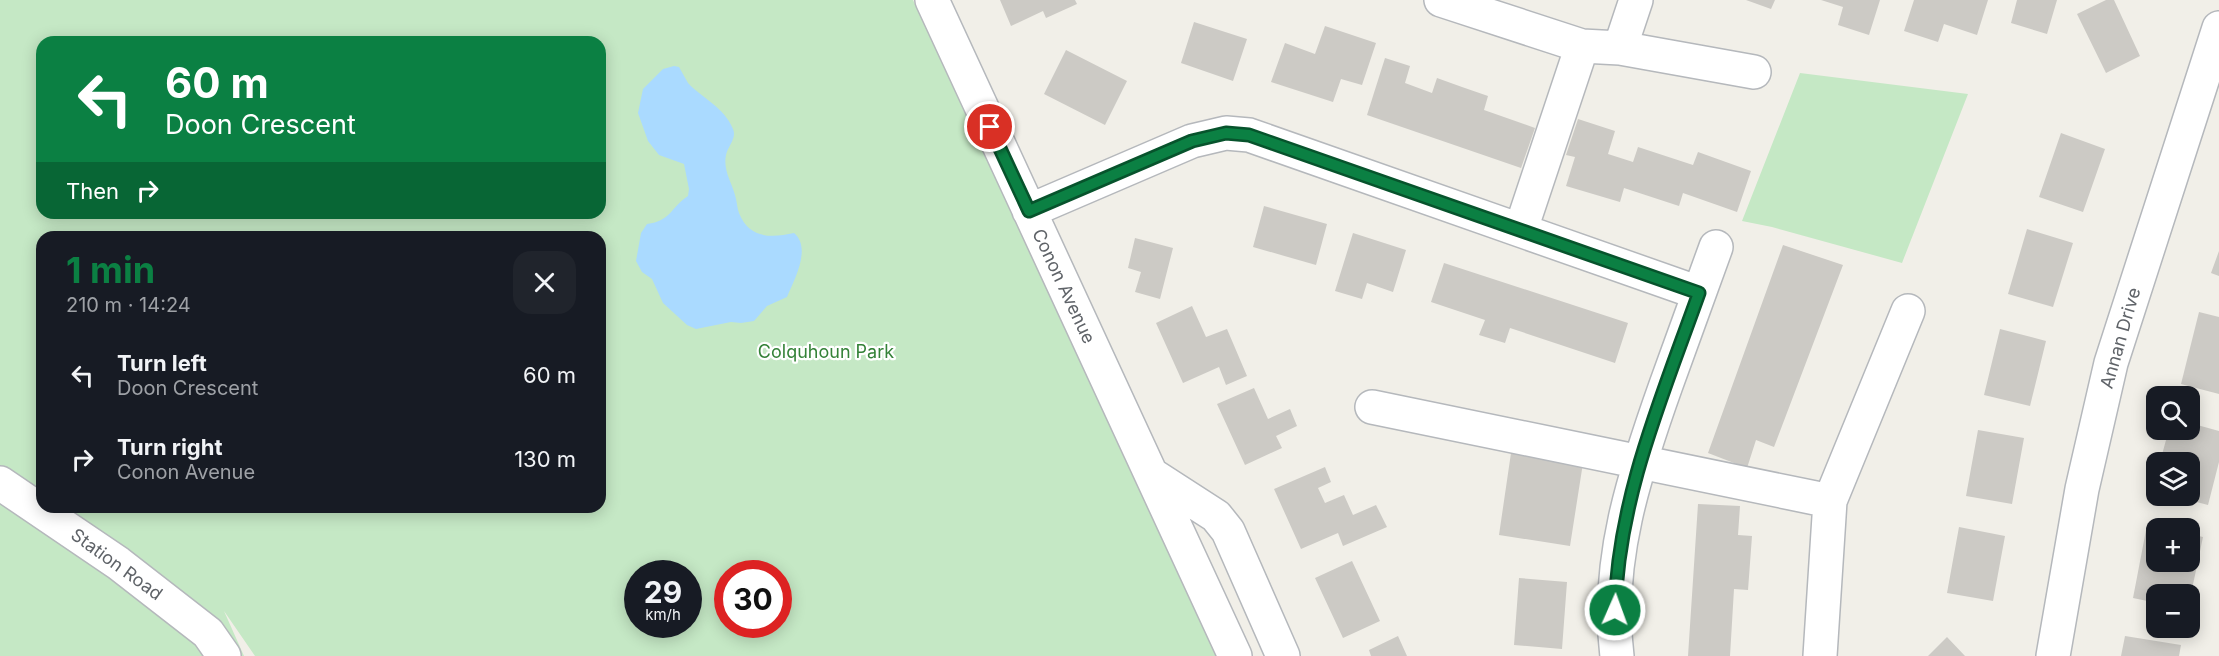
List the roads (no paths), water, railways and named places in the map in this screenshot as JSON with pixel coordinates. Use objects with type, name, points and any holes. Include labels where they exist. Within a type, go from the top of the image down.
[{"type":"street","name":"Conon Avenue","points":[[932,0],[1234,656]]},
{"type":"street","points":[[1441,0],[1582,46],[1620,48],[1754,72]]},
{"type":"street","points":[[1620,48],[1636,0]]},
{"type":"street","name":"Annan Drive","points":[[2053,656],[2082,489],[2111,363],[2219,28]]},
{"type":"street","points":[[1521,229],[1582,46]]},
{"type":"street","points":[[1029,211],[1192,141],[1226,133],[1249,135],[1699,293]]},
{"type":"street","points":[[1617,656],[1614,634],[1619,545],[1638,462],[1716,247]]},
{"type":"street","points":[[1820,656],[1830,501],[1908,311]]},
{"type":"street","points":[[1372,407],[1830,501]]},
{"type":"street","points":[[1151,474],[1216,516],[1228,531],[1283,656]]},
{"type":"street","name":"Station Road","points":[[0,483],[36,508]]},
{"type":"street","name":"Station Road","points":[[44,513],[127,570],[208,633],[224,656]]},
{"type":"water","points":[[679,67],[694,89],[719,109],[733,129],[734,136],[726,155],[726,166],[743,222],[762,235],[778,236],[794,233],[799,239],[802,255],[787,297],[767,306],[754,321],[731,322],[696,329],[687,325],[663,303],[652,279],[642,272],[636,261],[641,233],[647,224],[666,217],[688,196],[689,189],[684,164],[659,155],[648,141],[638,113],[643,89],[663,69]]},
{"type":"park label","name":"Colquhoun Park","points":[[826,351]]}]
